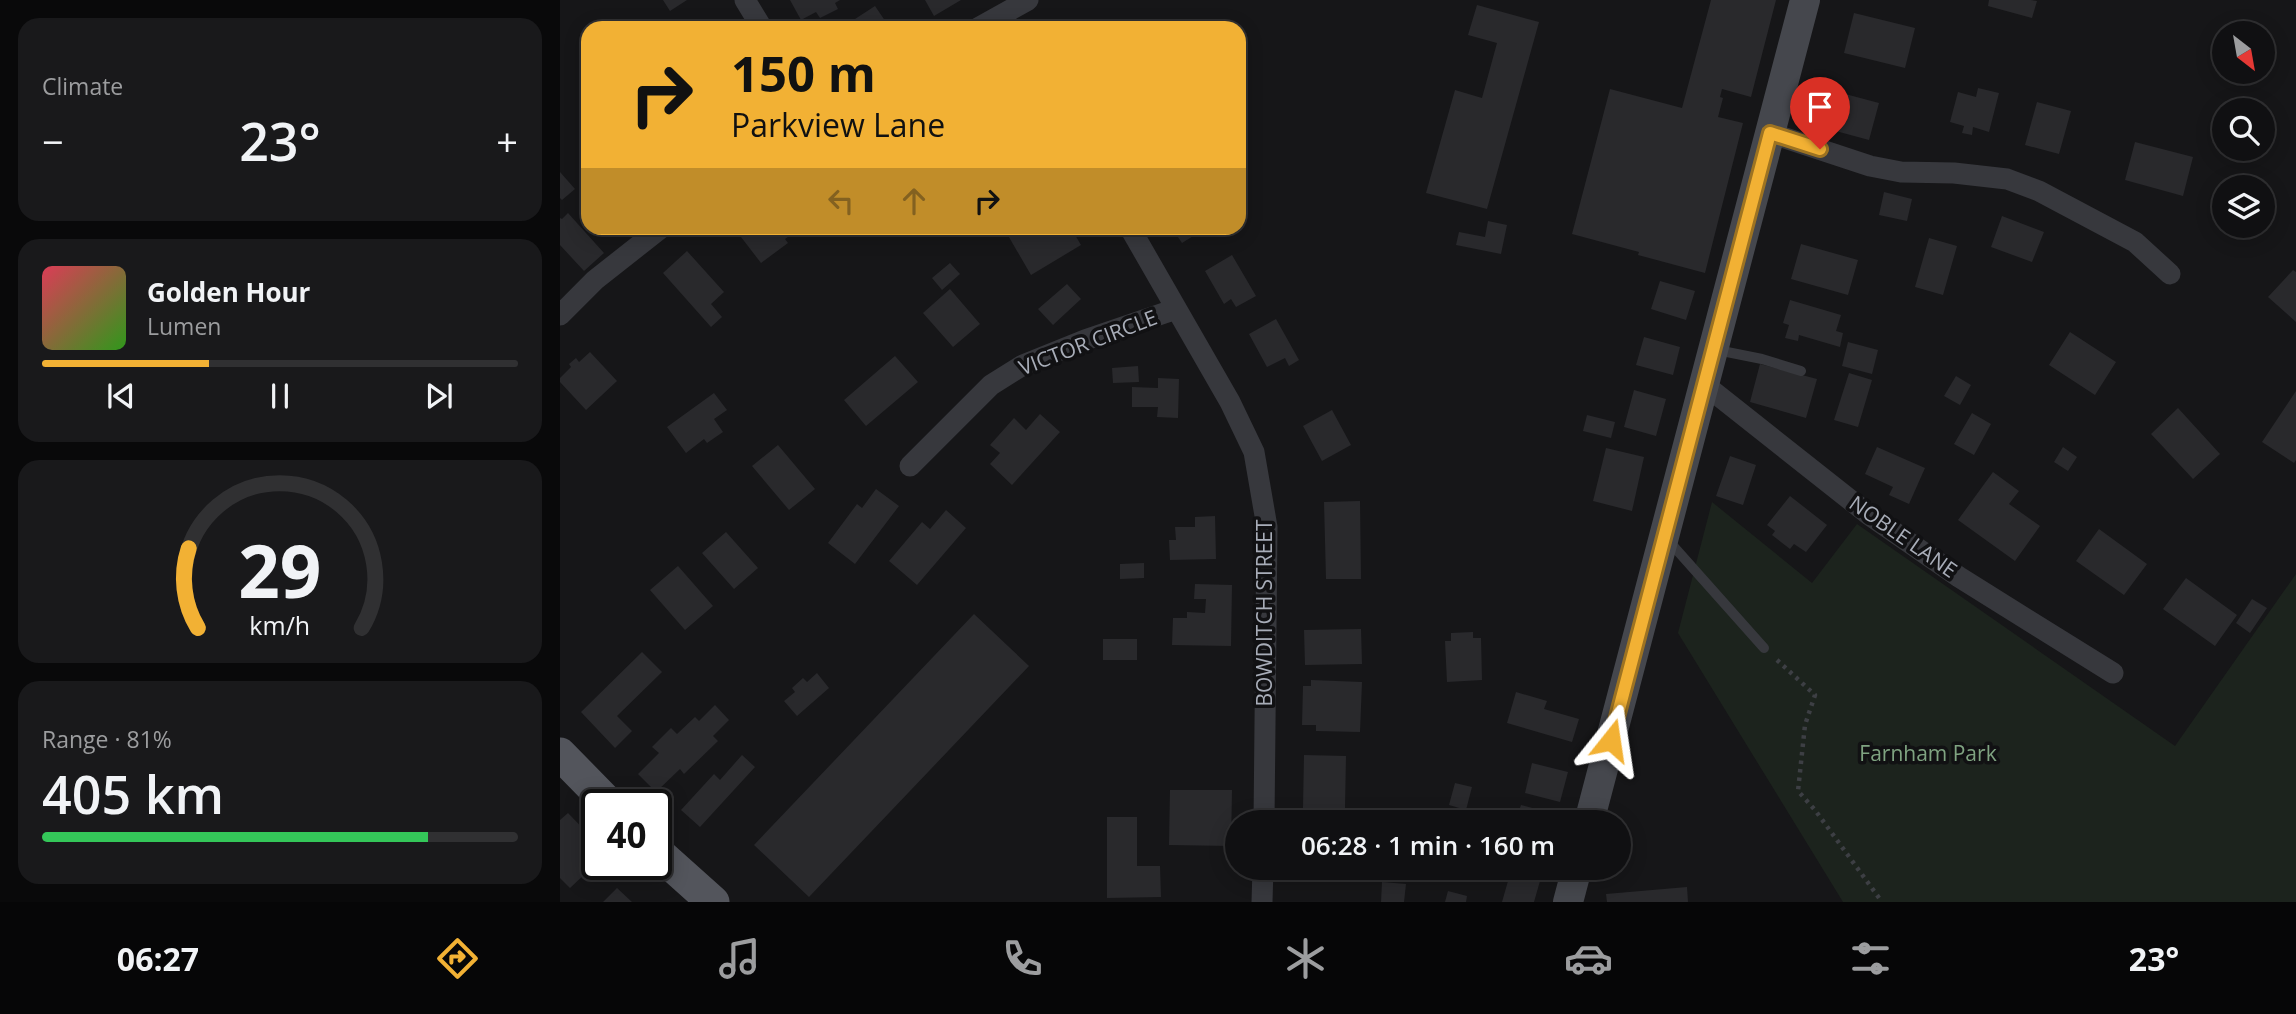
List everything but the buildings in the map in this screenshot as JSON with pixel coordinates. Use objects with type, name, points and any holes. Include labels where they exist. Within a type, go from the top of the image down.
[{"type":"main road","points":[[560,754],[594,789]]},
{"type":"main road","points":[[672,865],[713,902]]},
{"type":"street","points":[[745,0],[758,21]]},
{"type":"street","points":[[1010,20],[1028,0]]},
{"type":"street","points":[[1592,810],[1805,0]]},
{"type":"street","points":[[1770,133],[1870,166],[1901,172],[1954,173],[2007,179],[2039,191],[2135,242],[2170,274]]},
{"type":"street","points":[[560,315],[595,280],[652,235]]},
{"type":"street","name":"BOWDITCH STREET","points":[[1134,235],[1244,428],[1254,452],[1267,527],[1264,810]]},
{"type":"street","name":"VICTOR CIRCLE","points":[[909,466],[991,385],[1023,365],[1085,340],[1177,309]]},
{"type":"street","name":"NOBLE LANE","points":[[1705,385],[1868,514],[1959,577],[2113,673]]},
{"type":"street","points":[[1262,902],[1263,880]]},
{"type":"street","points":[[1567,902],[1573,880]]},
{"type":"lane","points":[[1714,350],[1762,359],[1801,371]]},
{"type":"lane","points":[[1665,537],[1764,648]]},
{"type":"path","points":[[1764,648],[1815,695],[1805,725],[1798,791],[1882,902]]},
{"type":"green space","name":"Farnham Park","points":[[1712,502],[1812,583],[1857,524],[2175,746],[2296,574],[2296,902],[1843,902],[1678,633]]},
{"type":"route","points":[[1611,740],[1770,133],[1820,149]]}]
